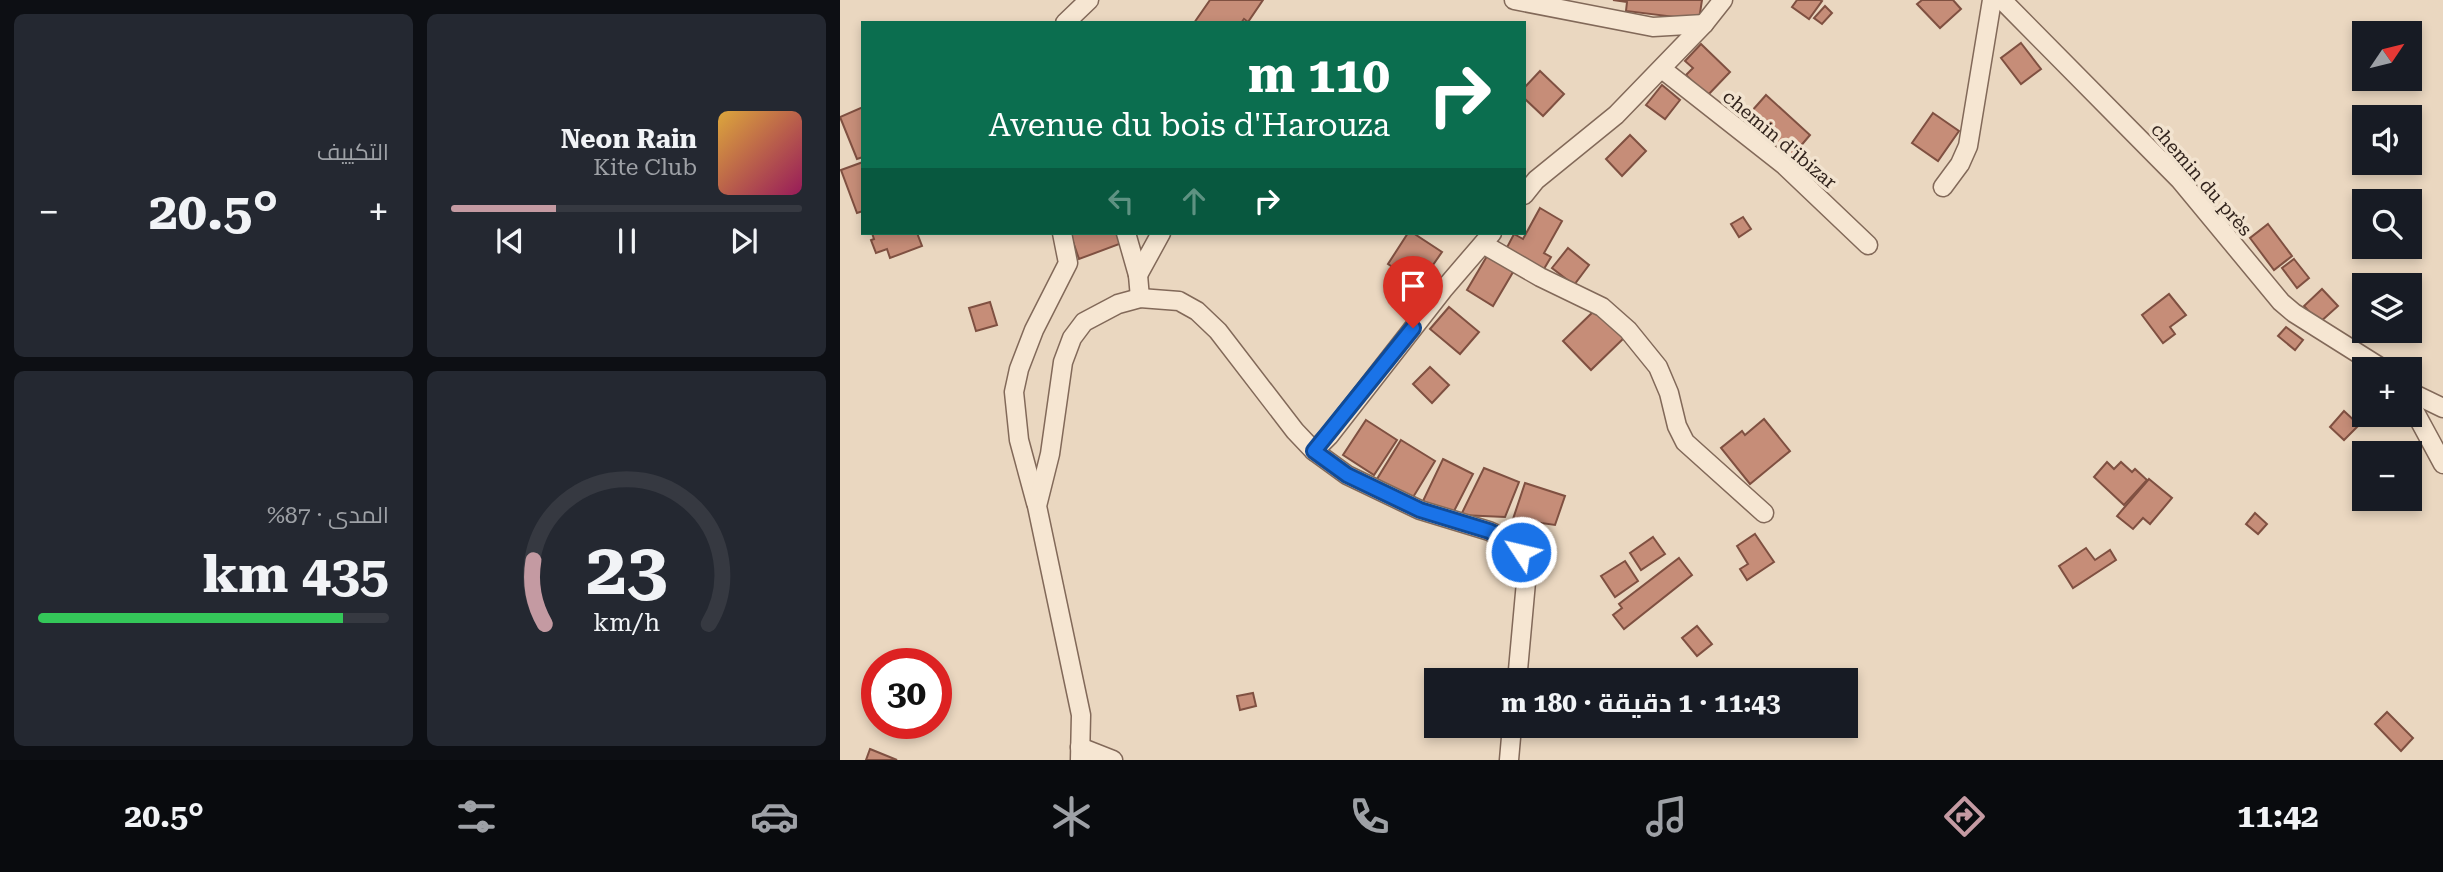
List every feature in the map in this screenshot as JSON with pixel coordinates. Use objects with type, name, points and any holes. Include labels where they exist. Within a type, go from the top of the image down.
[{"type":"street","points":[[1067,21],[1090,0]]},
{"type":"street","points":[[1514,0],[1653,27],[1704,24]]},
{"type":"street","points":[[1526,192],[1536,180],[1616,115],[1704,24],[1723,0]]},
{"type":"street","points":[[1943,187],[1960,164],[1968,146],[1992,0]]},
{"type":"street","name":"chemin du près","points":[[2002,0],[2180,180],[2281,302],[2364,357]]},
{"type":"street","name":"chemin d'ibizar","points":[[1662,69],[1784,165],[1868,245]]},
{"type":"street","points":[[1062,235],[1068,263],[1034,330],[1019,369],[1014,392],[1019,440],[1037,506],[1081,715],[1080,754],[1113,760]]},
{"type":"street","points":[[1127,235],[1138,275],[1140,298]]},
{"type":"street","points":[[1138,275],[1160,235]]},
{"type":"street","points":[[1314,451],[1488,238],[1540,277],[1602,307],[1628,330],[1658,367],[1669,393],[1677,426],[1685,442],[1764,513]]},
{"type":"street","points":[[1037,506],[1049,454],[1063,362],[1072,338],[1084,322],[1118,304],[1140,298],[1179,301],[1198,311],[1218,331],[1295,431],[1314,451],[1347,475],[1420,510],[1489,531],[1513,542],[1521,552],[1527,571],[1518,668]]},
{"type":"street","points":[[2422,398],[2443,408]]},
{"type":"street","points":[[2422,425],[2443,464]]},
{"type":"street","points":[[1509,760],[1511,738]]},
{"type":"building","points":[[1210,0],[1263,0],[1249,21],[1195,21]]},
{"type":"building","points":[[1613,0],[1702,0],[1699,20],[1626,11],[1627,2]]},
{"type":"building","points":[[1797,0],[1822,1],[1809,19],[1792,7]]},
{"type":"building","points":[[1922,0],[1953,0],[1961,9],[1940,28],[1917,4]]},
{"type":"building","points":[[1825,6],[1832,13],[1822,24],[1814,18]]},
{"type":"building","points":[[2021,43],[2041,69],[2021,84],[2001,58]]},
{"type":"building","points":[[1701,44],[1730,72],[1707,96],[1686,75],[1693,68],[1685,61]]},
{"type":"building","points":[[1540,71],[1564,94],[1543,116],[1526,100],[1526,86]]},
{"type":"building","points":[[1662,85],[1680,100],[1665,119],[1646,105]]},
{"type":"building","points":[[1766,95],[1810,135],[1788,161],[1743,121]]},
{"type":"building","points":[[861,108],[861,158],[857,159],[840,117]]},
{"type":"building","points":[[1933,113],[1959,131],[1938,161],[1912,143]]},
{"type":"building","points":[[1630,135],[1646,151],[1622,176],[1606,159]]},
{"type":"building","points":[[861,163],[861,212],[857,213],[841,170]]},
{"type":"building","points":[[1540,208],[1562,221],[1544,253],[1551,257],[1541,274],[1504,253],[1513,235],[1523,239]]},
{"type":"building","points":[[1743,217],[1751,229],[1739,237],[1731,224]]},
{"type":"building","points":[[2268,224],[2292,256],[2274,270],[2250,238]]},
{"type":"building","points":[[873,235],[918,235],[922,246],[890,258],[887,249],[876,253],[871,240],[874,239]]},
{"type":"building","points":[[1071,235],[1119,235],[1122,243],[1079,259]]},
{"type":"building","points":[[1407,235],[1416,235],[1442,252],[1419,285],[1388,264]]},
{"type":"building","points":[[1568,248],[1589,265],[1574,285],[1552,268]]},
{"type":"building","points":[[1490,251],[1516,267],[1493,306],[1467,290]]},
{"type":"building","points":[[2294,259],[2309,278],[2297,288],[2282,268]]},
{"type":"building","points":[[2322,289],[2338,306],[2319,323],[2304,306]]},
{"type":"building","points":[[2169,294],[2186,315],[2170,327],[2175,334],[2163,343],[2142,315]]},
{"type":"building","points":[[990,302],[997,325],[976,331],[969,308]]},
{"type":"building","points":[[1449,307],[1479,332],[1460,354],[1430,329]]},
{"type":"building","points":[[1596,309],[1624,338],[1591,370],[1563,341]]},
{"type":"building","points":[[2286,327],[2303,340],[2295,350],[2278,336]]},
{"type":"building","points":[[1430,367],[1449,385],[1432,403],[1413,384]]},
{"type":"building","points":[[2344,411],[2352,418],[2352,427],[2357,427],[2344,440],[2330,427]]},
{"type":"building","points":[[1764,419],[1790,451],[1750,484],[1721,448],[1742,431],[1745,435]]},
{"type":"building","points":[[1366,420],[1397,440],[1374,475],[1343,455]]},
{"type":"building","points":[[1401,440],[1435,461],[1412,499],[1377,479]]},
{"type":"building","points":[[1443,459],[1473,474],[1452,515],[1423,501]]},
{"type":"building","points":[[2107,462],[2114,469],[2121,462],[2132,472],[2135,469],[2147,480],[2124,505],[2094,477]]},
{"type":"building","points":[[1484,468],[1519,482],[1505,517],[1461,515]]},
{"type":"building","points":[[2149,479],[2172,498],[2150,524],[2143,518],[2133,529],[2117,516]]},
{"type":"building","points":[[1525,483],[1565,496],[1555,525],[1513,519]]},
{"type":"building","points":[[2255,513],[2267,524],[2258,534],[2246,524]]},
{"type":"building","points":[[1755,534],[1774,562],[1747,580],[1740,569],[1748,564],[1737,546]]},
{"type":"building","points":[[1653,537],[1665,554],[1641,570],[1630,553]]},
{"type":"building","points":[[2086,548],[2095,560],[2110,550],[2116,560],[2073,588],[2059,566]]},
{"type":"building","points":[[1679,558],[1692,575],[1624,629],[1613,615],[1622,608],[1619,604]]},
{"type":"building","points":[[1625,561],[1638,581],[1615,597],[1601,576]]},
{"type":"building","points":[[1697,626],[1712,644],[1697,656],[1682,638]]},
{"type":"building","points":[[1253,693],[1256,706],[1240,710],[1237,696]]},
{"type":"building","points":[[2387,712],[2413,738],[2401,751],[2375,724]]},
{"type":"building","points":[[870,749],[897,760],[866,760]]},
{"type":"route","points":[[1413,328],[1329,436],[1314,451],[1347,475],[1420,510],[1489,531],[1513,542],[1521,552]]}]
